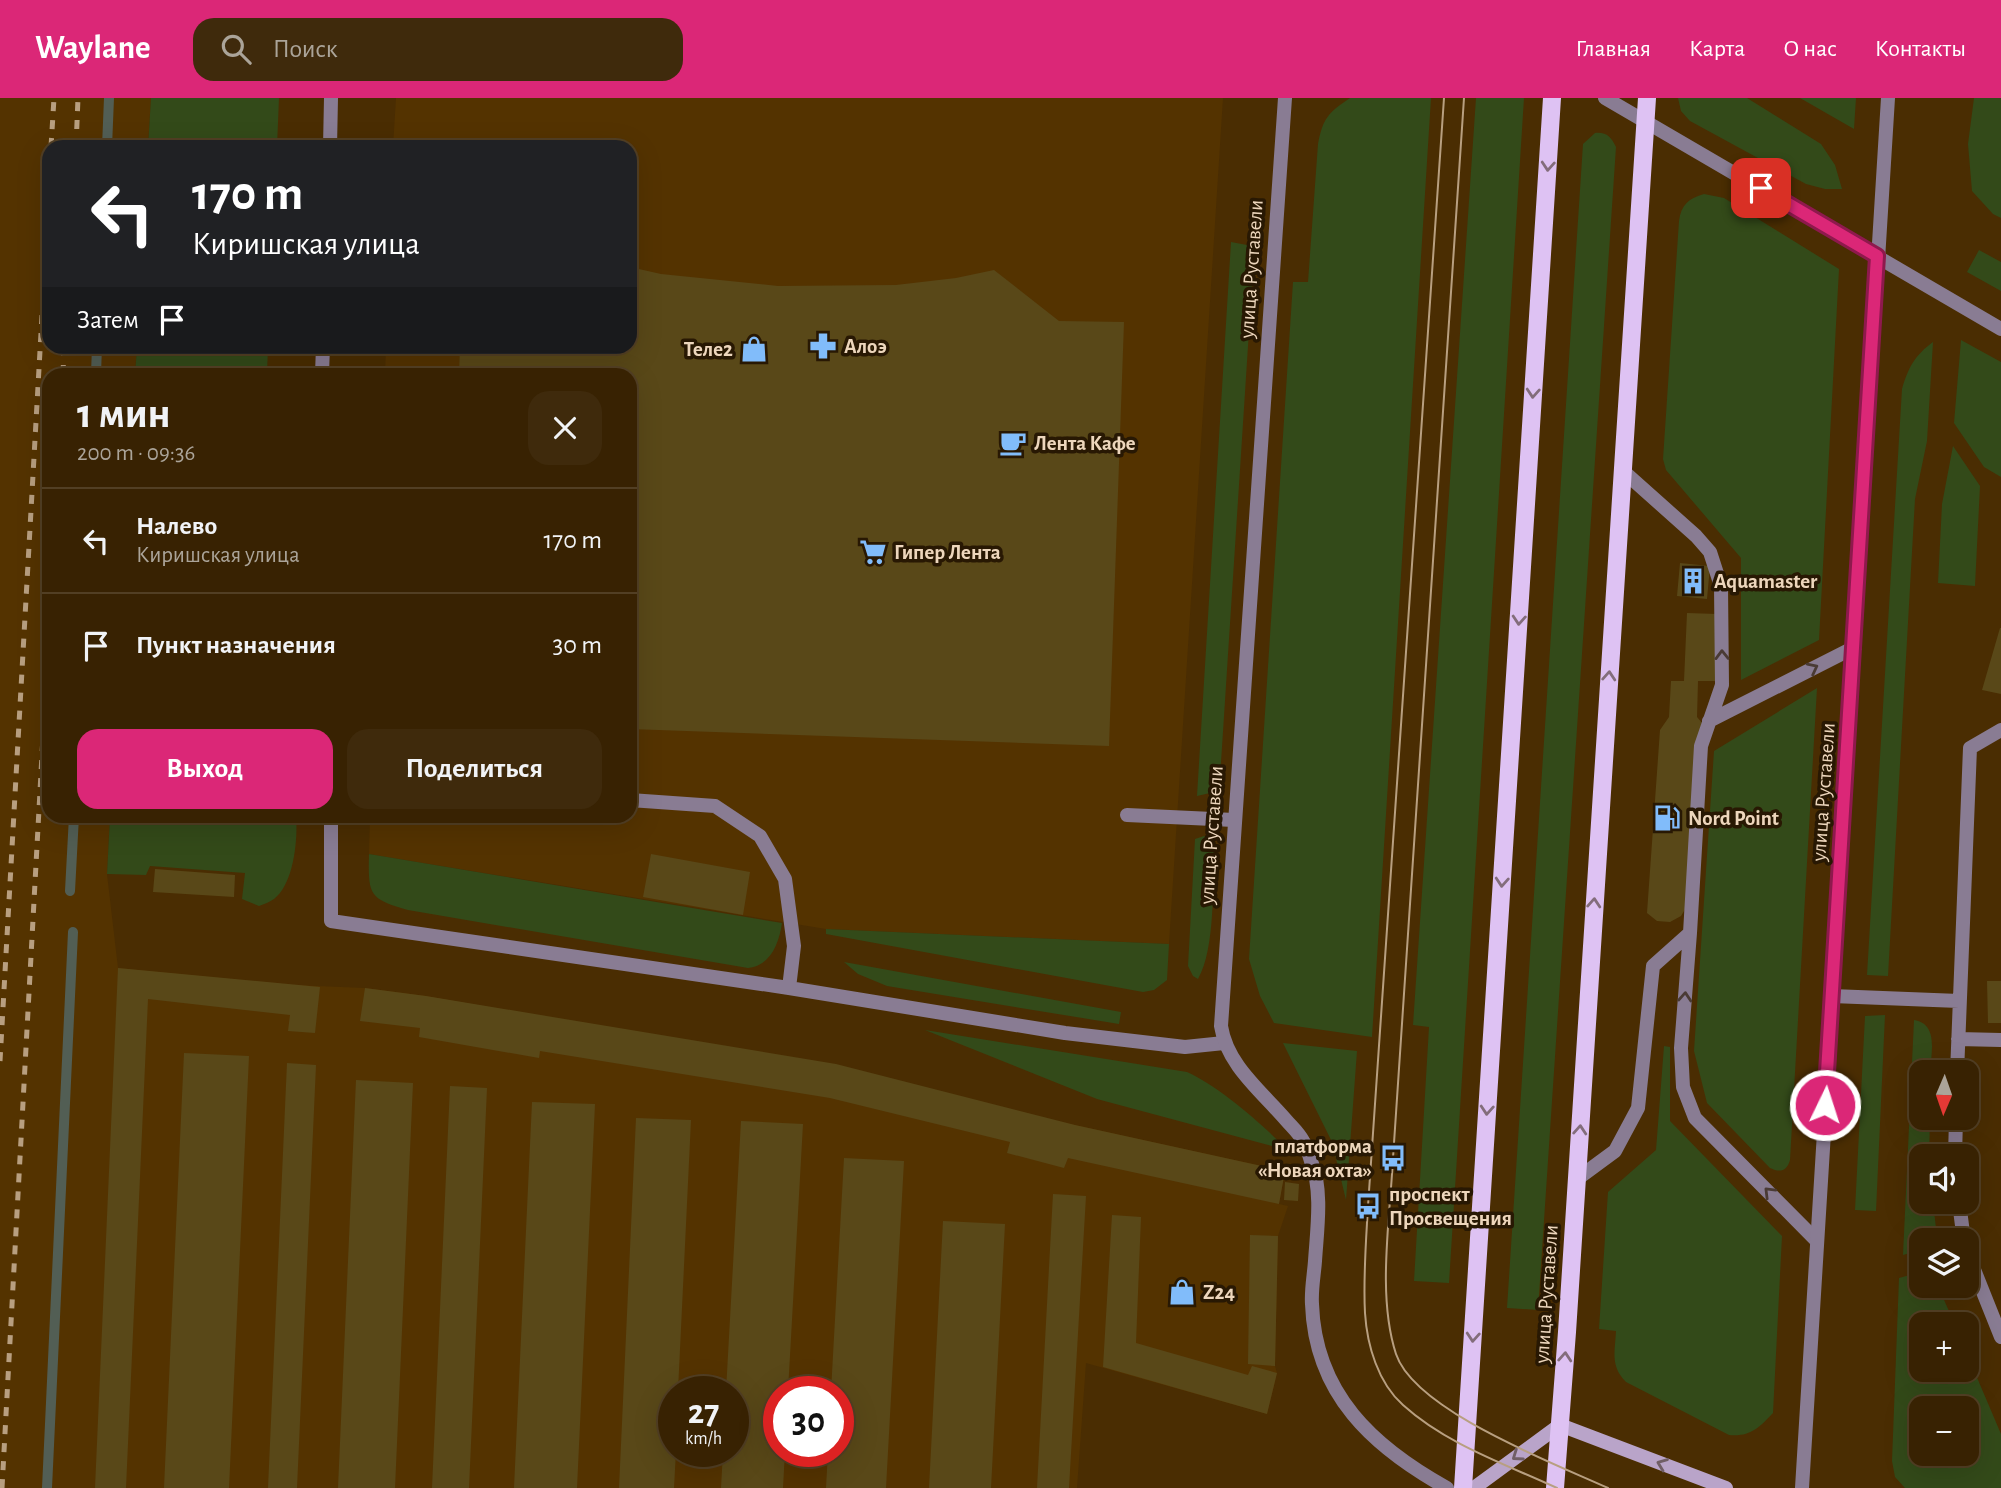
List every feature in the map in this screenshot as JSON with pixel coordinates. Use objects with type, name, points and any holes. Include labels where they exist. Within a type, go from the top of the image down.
[{"type":"main road","points":[[1463,1488],[1552,98]]},
{"type":"main road","name":"улица Руставели","points":[[1555,1488],[1647,98]]},
{"type":"main road","points":[[1474,1488],[1560,1425],[1726,1488]]},
{"type":"street","points":[[330,140],[331,98]]},
{"type":"street","name":"улица Руставели","points":[[1285,98],[1221,1006],[1224,1043],[1237,1065],[1303,1139],[1315,1171],[1317,1234],[1312,1303],[1317,1340],[1327,1373],[1343,1404],[1373,1437],[1420,1473],[1447,1488]]},
{"type":"street","points":[[1605,98],[2001,329]]},
{"type":"street","name":"улица Руставели","points":[[1802,1488],[1888,98]]},
{"type":"street","points":[[1622,470],[1696,536],[1710,552],[1721,586],[1722,685],[1701,746],[1681,1048],[1683,1087],[1695,1118],[1816,1241]]},
{"type":"street","points":[[1709,721],[1855,647]]},
{"type":"street","points":[[1957,1060],[1970,748],[2001,730]]},
{"type":"street","points":[[637,800],[715,806],[760,836],[785,879],[794,946],[789,988]]},
{"type":"street","points":[[1127,815],[1234,820]]},
{"type":"street","points":[[331,823],[331,921],[789,988],[1065,1033],[1185,1047],[1224,1043]]},
{"type":"street","points":[[1577,1179],[1615,1151],[1638,1108],[1653,966],[1690,933]]},
{"type":"street","points":[[1832,996],[1959,1001]]},
{"type":"street","points":[[1958,1039],[2001,1040]]},
{"type":"street","points":[[1979,1282],[2001,1337]]},
{"type":"shaded area","points":[[0,98],[151,98],[148,140],[42,140],[42,354],[136,354],[135,368],[42,368],[42,823],[110,823],[107,874],[118,968],[293,985],[365,988],[426,996],[546,1017],[1075,1125],[1285,1171],[1279,1204],[1288,1206],[1278,1236],[1277,1373],[1267,1414],[1086,1363],[1077,1488],[0,1488]]},
{"type":"shaded area","points":[[396,98],[1223,98],[1169,944],[826,929],[369,854],[370,823],[637,823],[637,368],[385,368],[386,354],[637,354],[637,140],[393,140]]},
{"type":"green space","points":[[151,98],[279,98],[277,140],[148,140]]},
{"type":"green space","points":[[1350,98],[1431,98],[1372,1037],[1274,1023],[1260,996],[1249,959],[1293,282],[1308,282],[1318,144],[1322,128],[1332,112]]},
{"type":"green space","points":[[1476,98],[1524,98],[1449,1283],[1414,1281],[1429,1027],[1413,1025]]},
{"type":"green space","points":[[1678,98],[1747,98],[1821,144],[1835,165],[1842,189],[1825,189],[1806,184],[1690,121],[1681,111]]},
{"type":"green space","points":[[1800,98],[1856,98],[1854,129]]},
{"type":"green space","points":[[1974,98],[2001,98],[2001,218],[1993,214],[1972,191],[1968,144]]},
{"type":"green space","points":[[1595,133],[1608,136],[1616,147],[1538,1310],[1507,1308],[1583,144]]},
{"type":"green space","points":[[1704,194],[1724,198],[1839,269],[1819,640],[1741,680],[1741,558],[1666,470],[1663,459],[1679,221],[1687,203]]},
{"type":"green space","points":[[1231,242],[1247,245],[1253,255],[1253,269],[1220,778],[1210,793],[1197,796]]},
{"type":"green space","points":[[1979,250],[2001,262],[2001,291],[1967,272]]},
{"type":"green space","points":[[1961,340],[2001,362],[2001,477],[1984,467],[1954,423]]},
{"type":"green space","points":[[1933,342],[1927,441],[1915,499],[1888,976],[1867,975],[1902,389],[1913,362]]},
{"type":"green space","points":[[136,354],[268,354],[267,368],[135,368]]},
{"type":"green space","points":[[1953,446],[1980,486],[1975,586],[1938,583],[1942,504]]},
{"type":"green space","points":[[1817,688],[1790,1160],[1785,1169],[1777,1170],[1770,1168],[1707,1103],[1694,1051],[1714,751]]},
{"type":"green space","points":[[110,823],[296,823],[293,860],[286,883],[272,900],[259,906],[242,899],[245,873],[150,866],[146,875],[107,874]]},
{"type":"green space","points":[[1204,836],[1215,846],[1213,896],[1208,950],[1198,979],[1193,976],[1188,966],[1195,839]]},
{"type":"green space","points":[[369,854],[782,923],[779,939],[772,953],[762,963],[748,968],[408,910],[385,902],[374,893],[369,878]]},
{"type":"green space","points":[[826,929],[1169,944],[1167,980],[1154,990],[1143,992],[826,934]]},
{"type":"green space","points":[[844,962],[1121,1012],[1119,1024],[887,986],[858,974]]},
{"type":"green space","points":[[1885,1015],[1876,1211],[1855,1210],[1865,1016]]},
{"type":"green space","points":[[1914,1020],[1927,1027],[1932,1048],[1931,1060],[1912,1060]]},
{"type":"green space","points":[[925,1030],[1187,1072],[1240,1107],[1287,1150],[1097,1099]]},
{"type":"green space","points":[[1283,1043],[1357,1051],[1346,1200],[1332,1142]]},
{"type":"green space","points":[[1664,1046],[1670,1047],[1670,1121],[1782,1236],[1773,1413],[1758,1427],[1743,1435],[1729,1435],[1626,1382],[1616,1364],[1616,1331],[1599,1329],[1608,1192],[1656,1150]]},
{"type":"green space","points":[[1909,1127],[1909,1130],[1930,1130],[1929,1144],[1909,1144],[1909,1214],[1934,1214],[1936,1228],[1909,1228],[1909,1253],[1903,1255]]},
{"type":"green space","points":[[1909,1275],[1909,1298],[1943,1298],[1949,1312],[1909,1312],[1909,1382],[1979,1382],[2001,1434],[2001,1488],[1905,1488],[1895,1477],[1892,1461],[1899,1278]]},
{"type":"building","name":"Гипер Лента","points":[[637,269],[661,274],[778,286],[896,285],[956,278],[994,270],[1059,321],[1124,322],[1109,746],[637,729],[637,368],[459,368],[460,354],[637,354]]},
{"type":"building","name":"Aquamaster","points":[[1680,563],[1710,566],[1707,599],[1677,596]]},
{"type":"building","points":[[1687,613],[1717,614],[1715,681],[1698,681],[1697,717],[1708,730],[1698,888],[1681,916],[1670,922],[1657,921],[1647,913],[1660,730],[1669,717],[1671,681],[1684,681]]},
{"type":"building","points":[[2001,628],[2001,694],[1982,690]]},
{"type":"building","points":[[651,854],[750,872],[743,915],[643,897]]},
{"type":"building","points":[[155,869],[235,875],[234,897],[153,892]]},
{"type":"building","points":[[118,968],[320,987],[315,1033],[288,1031],[290,1015],[148,999],[126,1488],[95,1488]]},
{"type":"building","points":[[1987,981],[2001,981],[2001,1023],[1988,1023]]},
{"type":"building","points":[[365,988],[836,1064],[1075,1125],[1285,1171],[1279,1204],[1068,1158],[1064,1168],[1007,1153],[1010,1142],[830,1098],[540,1051],[539,1058],[419,1037],[420,1028],[360,1021]]},
{"type":"building","points":[[184,1053],[249,1056],[229,1488],[164,1488]]},
{"type":"building","points":[[287,1063],[316,1065],[297,1488],[268,1488]]},
{"type":"building","points":[[356,1080],[413,1083],[395,1488],[338,1488]]},
{"type":"building","points":[[450,1086],[487,1088],[469,1488],[432,1488]]},
{"type":"building","points":[[532,1102],[595,1104],[577,1488],[514,1488]]},
{"type":"building","points":[[636,1118],[691,1120],[679,1376],[658,1376],[658,1467],[675,1467],[674,1488],[619,1488]]},
{"type":"building","points":[[741,1121],[803,1124],[789,1376],[763,1376],[763,1467],[784,1467],[783,1488],[721,1488],[722,1467],[749,1467],[749,1376],[727,1376]]},
{"type":"building","points":[[844,1158],[904,1161],[886,1488],[826,1488],[827,1467],[854,1467],[854,1376],[832,1376]]},
{"type":"building","points":[[1285,1182],[1299,1184],[1298,1201],[1284,1200]]},
{"type":"building","points":[[1053,1194],[1086,1196],[1069,1488],[1037,1488]]},
{"type":"building","points":[[1112,1215],[1141,1217],[1136,1343],[1248,1375],[1252,1366],[1277,1373],[1267,1414],[1103,1367]]},
{"type":"building","points":[[943,1221],[1005,1224],[991,1488],[929,1488]]},
{"type":"building","points":[[1250,1235],[1278,1236],[1275,1366],[1248,1364]]},
{"type":"waterway","points":[[107,140],[109,98]]},
{"type":"waterway","points":[[96,368],[97,354]]},
{"type":"waterway","points":[[70,891],[74,823]]},
{"type":"waterway","points":[[47,1488],[73,932]]},
{"type":"tram line","points":[[1444,98],[1368,1206],[1365,1313],[1375,1363],[1387,1386],[1403,1405],[1457,1442],[1557,1488]]},
{"type":"tram line","points":[[1464,98],[1388,1232],[1387,1307],[1396,1354],[1408,1375],[1430,1396],[1490,1433],[1608,1488]]},
{"type":"railway","points":[[51,140],[54,98]]},
{"type":"railway","points":[[76,140],[78,98]]},
{"type":"railway","points":[[0,1061],[42,315]]},
{"type":"railway","points":[[63,368],[64,354]]},
{"type":"railway","points":[[2,1488],[42,754]]},
{"type":"place","name":"Алоэ","points":[[823,346]]},
{"type":"place","name":"Теле2","points":[[754,349]]},
{"type":"place","name":"Лента Кафе","points":[[1013,443]]},
{"type":"place","name":"Гипер Лента","points":[[873,552]]},
{"type":"place","name":"Aquamaster","points":[[1693,581]]},
{"type":"place","name":"Nord Point","points":[[1667,818]]},
{"type":"place","name":"платформа «Новая охта»","points":[[1393,1158]]},
{"type":"place","name":"проспект Просвещения","points":[[1368,1206]]},
{"type":"place","name":"Z24","points":[[1182,1292]]},
{"type":"route","points":[[1761,188],[1877,256],[1825,1105]]}]
